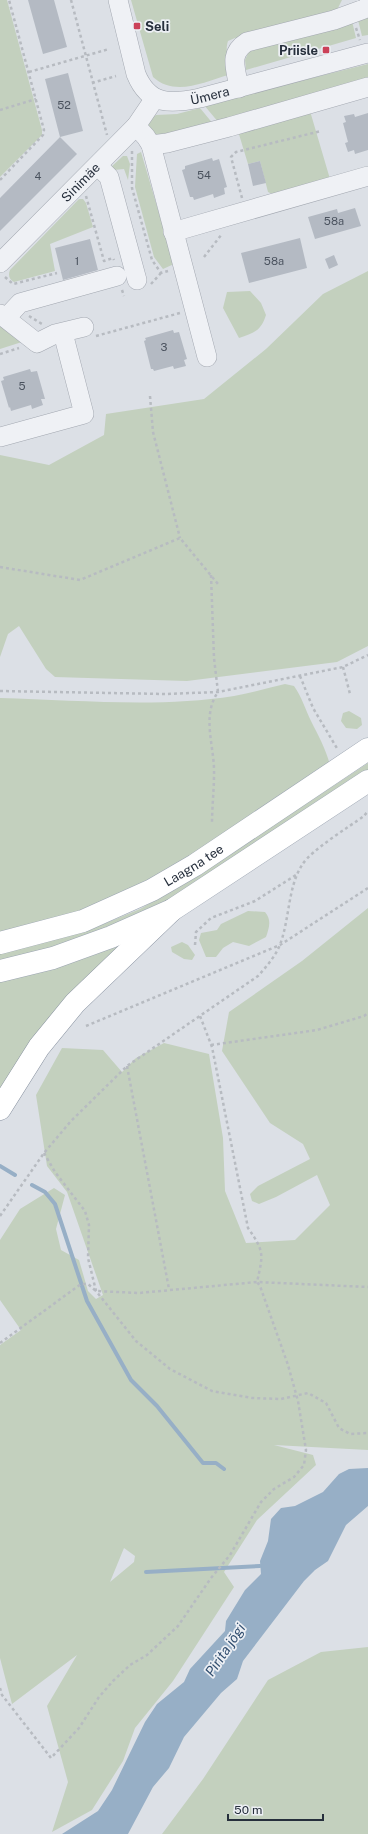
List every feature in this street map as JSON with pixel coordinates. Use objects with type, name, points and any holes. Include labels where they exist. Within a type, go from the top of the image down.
[{"type":"main road","name":"Laagna tee","points":[[0,942],[83,921],[152,890],[195,865],[368,749]]},
{"type":"main road","name":"Laagna tee","points":[[0,971],[53,958],[111,937],[172,910],[368,782]]},
{"type":"main road","points":[[0,1109],[39,1047],[75,1003],[172,910]]},
{"type":"street","name":"Ümera","points":[[118,0],[136,74],[141,86],[155,98],[174,103],[239,88],[368,53]]},
{"type":"street","points":[[239,88],[234,57],[238,48],[247,42],[358,6]]},
{"type":"street","points":[[151,145],[167,143],[229,127],[368,87]]},
{"type":"street","name":"Sinimäe","points":[[1,268],[98,166],[123,149],[136,126],[155,98]]},
{"type":"street","points":[[136,126],[151,145],[207,357]]},
{"type":"street","points":[[98,166],[109,177],[137,280]]},
{"type":"street","points":[[173,232],[368,176]]},
{"type":"street","points":[[84,327],[63,332],[37,343],[3,316],[20,303],[117,276]]},
{"type":"street","points":[[0,437],[84,414],[63,332]]},
{"type":"path","points":[[0,180],[43,135],[44,130],[9,0]]},
{"type":"path","points":[[70,0],[108,140],[123,149],[152,260],[161,273],[183,267]]},
{"type":"path","points":[[29,72],[109,50]]},
{"type":"path","points":[[92,83],[116,76]]},
{"type":"path","points":[[0,110],[36,99]]},
{"type":"path","points":[[246,211],[231,157],[236,152],[321,131]]},
{"type":"path","points":[[84,190],[104,261],[114,258],[117,276],[124,296]]},
{"type":"path","points":[[1,268],[12,284],[57,273]]},
{"type":"path","points":[[84,327],[92,337],[194,309]]},
{"type":"path","points":[[150,396],[153,432],[180,538],[218,584]]},
{"type":"path","points":[[0,567],[80,580],[180,538]]},
{"type":"path","points":[[211,575],[214,658],[218,692],[212,700],[209,729],[214,774],[212,824]]},
{"type":"path","points":[[0,691],[165,694],[218,692],[343,667],[368,655]]},
{"type":"path","points":[[343,667],[350,694]]},
{"type":"path","points":[[300,676],[313,708],[339,752]]},
{"type":"path","points":[[0,1216],[44,1153],[71,1120],[127,1066],[258,976],[269,964],[280,945],[296,875],[303,863],[364,816],[368,811]]},
{"type":"path","points":[[195,944],[196,932],[212,918],[255,901],[296,875]]},
{"type":"path","points":[[86,1026],[280,945],[368,888]]},
{"type":"path","points":[[211,1045],[317,1030],[364,1016],[368,1013]]},
{"type":"path","points":[[0,1688],[2,1695],[51,1758],[79,1728],[99,1697],[113,1681],[130,1665],[147,1655],[178,1626],[211,1578],[230,1555],[261,1502],[274,1489],[294,1476],[304,1465],[306,1450],[296,1395],[288,1365],[260,1286],[257,1282],[262,1258],[260,1245],[248,1228],[211,1045],[200,1016]]},
{"type":"path","points":[[127,1066],[169,1289]]},
{"type":"path","points":[[44,1153],[55,1172],[85,1211],[89,1225],[88,1258],[96,1290]]},
{"type":"path","points":[[96,1290],[139,1293],[257,1282],[368,1286]]},
{"type":"path","points":[[0,1343],[81,1284],[88,1284],[96,1290],[136,1340],[170,1369],[212,1391],[252,1398],[281,1398],[308,1393],[326,1403],[339,1428],[350,1434],[368,1433]]},
{"type":"green space","points":[[0,0],[7,0],[42,130],[42,135],[0,177]]},
{"type":"green space","points":[[131,0],[342,0],[338,8],[332,14],[228,41],[228,75],[200,84],[180,87],[162,83],[153,77]]},
{"type":"green space","points":[[368,16],[368,35],[362,36],[358,20]]},
{"type":"green space","points":[[352,21],[356,38],[246,70],[245,60],[249,51]]},
{"type":"green space","points":[[368,64],[368,83],[219,123],[204,105]]},
{"type":"green space","points":[[200,108],[214,125],[155,141],[147,128],[148,121],[156,115],[177,114]]},
{"type":"green space","points":[[310,111],[330,179],[272,194],[268,192],[260,161],[248,164],[238,131]]},
{"type":"green space","points":[[141,152],[174,264],[163,269],[154,257],[135,187],[137,154]]},
{"type":"green space","points":[[123,156],[127,156],[130,164],[128,180],[124,169],[114,170],[110,168]]},
{"type":"green space","points":[[79,199],[83,199],[86,203],[93,227],[50,244],[55,271],[14,282],[12,281],[9,277],[10,270]]},
{"type":"green space","points":[[368,271],[368,646],[337,662],[187,681],[55,677],[46,669],[19,626],[8,634],[0,657],[0,455],[49,465],[104,435],[106,414],[204,399],[266,349],[323,294]]},
{"type":"green space","points":[[250,291],[261,303],[266,315],[262,325],[256,331],[239,338],[223,308],[227,292]]},
{"type":"green space","points":[[0,323],[25,341],[0,349]]},
{"type":"green space","points":[[285,684],[294,686],[299,694],[324,748],[330,765],[174,868],[86,911],[0,932],[0,698],[117,702],[176,702],[234,696]]},
{"type":"green space","points":[[349,711],[361,718],[362,725],[357,729],[346,728],[341,721],[343,713]]},
{"type":"green space","points":[[368,763],[368,770],[185,892],[114,930],[0,965],[0,951],[65,937],[106,923],[140,909],[203,872]]},
{"type":"green space","points":[[368,908],[368,1450],[274,1445],[313,1455],[316,1465],[257,1520],[224,1572],[234,1587],[173,1681],[135,1728],[123,1761],[92,1810],[52,1832],[68,1782],[47,1706],[77,1655],[12,1704],[0,1658],[0,1345],[21,1330],[0,1300],[0,1240],[20,1209],[54,1188],[65,1195],[56,1229],[61,1250],[79,1260],[88,1291],[96,1299],[103,1295],[67,1192],[47,1166],[36,1095],[62,1048],[103,1050],[122,1072],[136,1058],[164,1043],[209,1054],[223,1138],[225,1191],[246,1243],[295,1240],[330,1205],[317,1175],[276,1197],[259,1204],[252,1201],[250,1194],[258,1186],[310,1159],[303,1144],[270,1123],[222,1051],[229,1012],[302,961]],"holes":[[[124,1548],[135,1556],[134,1562],[110,1582]]]},
{"type":"green space","points":[[248,911],[265,912],[269,918],[266,937],[249,946],[233,942],[223,948],[216,957],[206,957],[199,940],[201,933],[217,930],[221,924]]},
{"type":"green space","points":[[133,936],[0,1093],[0,978]]},
{"type":"green space","points":[[182,942],[188,945],[195,955],[192,960],[184,959],[172,952],[171,947]]},
{"type":"green space","points":[[368,1647],[368,1834],[162,1834],[203,1779],[268,1680],[321,1652]]},
{"type":"water","name":"Pirita jõgi","points":[[368,1468],[368,1506],[346,1525],[328,1561],[315,1570],[304,1581],[243,1661],[237,1679],[221,1693],[184,1737],[169,1768],[153,1787],[128,1834],[62,1834],[98,1811],[112,1790],[145,1722],[157,1704],[184,1682],[190,1669],[225,1631],[226,1621],[245,1590],[261,1574],[260,1561],[268,1541],[271,1519],[281,1508],[295,1506],[323,1492],[339,1474],[349,1469]]},
{"type":"building","points":[[28,0],[54,0],[67,47],[43,54]]},
{"type":"building","points":[[68,73],[83,131],[60,137],[45,79]]},
{"type":"building","points":[[368,113],[368,150],[355,154],[354,150],[348,152],[345,143],[348,142],[343,123],[346,122],[344,116],[354,114],[355,117]]},
{"type":"building","points":[[60,137],[77,154],[0,231],[0,198]]},
{"type":"building","points":[[212,158],[213,161],[219,159],[227,187],[224,188],[225,194],[214,198],[213,194],[194,200],[193,197],[190,197],[182,170],[185,169],[185,166]]},
{"type":"building","points":[[260,161],[266,183],[253,186],[248,164]]},
{"type":"building","points":[[355,208],[361,226],[315,239],[308,217],[337,209],[338,213]]},
{"type":"building","points":[[300,238],[307,268],[249,283],[241,253]]},
{"type":"building","points":[[90,239],[98,270],[63,280],[55,248]]},
{"type":"building","points":[[334,255],[338,265],[329,269],[325,259]]},
{"type":"building","points":[[173,330],[174,333],[179,332],[187,359],[184,360],[186,366],[174,369],[173,366],[154,371],[151,369],[144,341],[146,340],[145,338]]},
{"type":"building","points":[[30,369],[31,372],[37,371],[45,399],[41,399],[43,405],[32,409],[31,405],[11,411],[1,381],[4,380],[3,377]]},
{"type":"waterway","points":[[0,1166],[15,1175]]},
{"type":"waterway","points":[[32,1185],[45,1192],[55,1204],[87,1301],[131,1380],[157,1406],[203,1463],[216,1463],[224,1469]]},
{"type":"waterway","points":[[146,1572],[260,1566]]},
{"type":"place","name":"Seli","points":[[137,26]]},
{"type":"place","name":"Priisle","points":[[326,50]]}]
